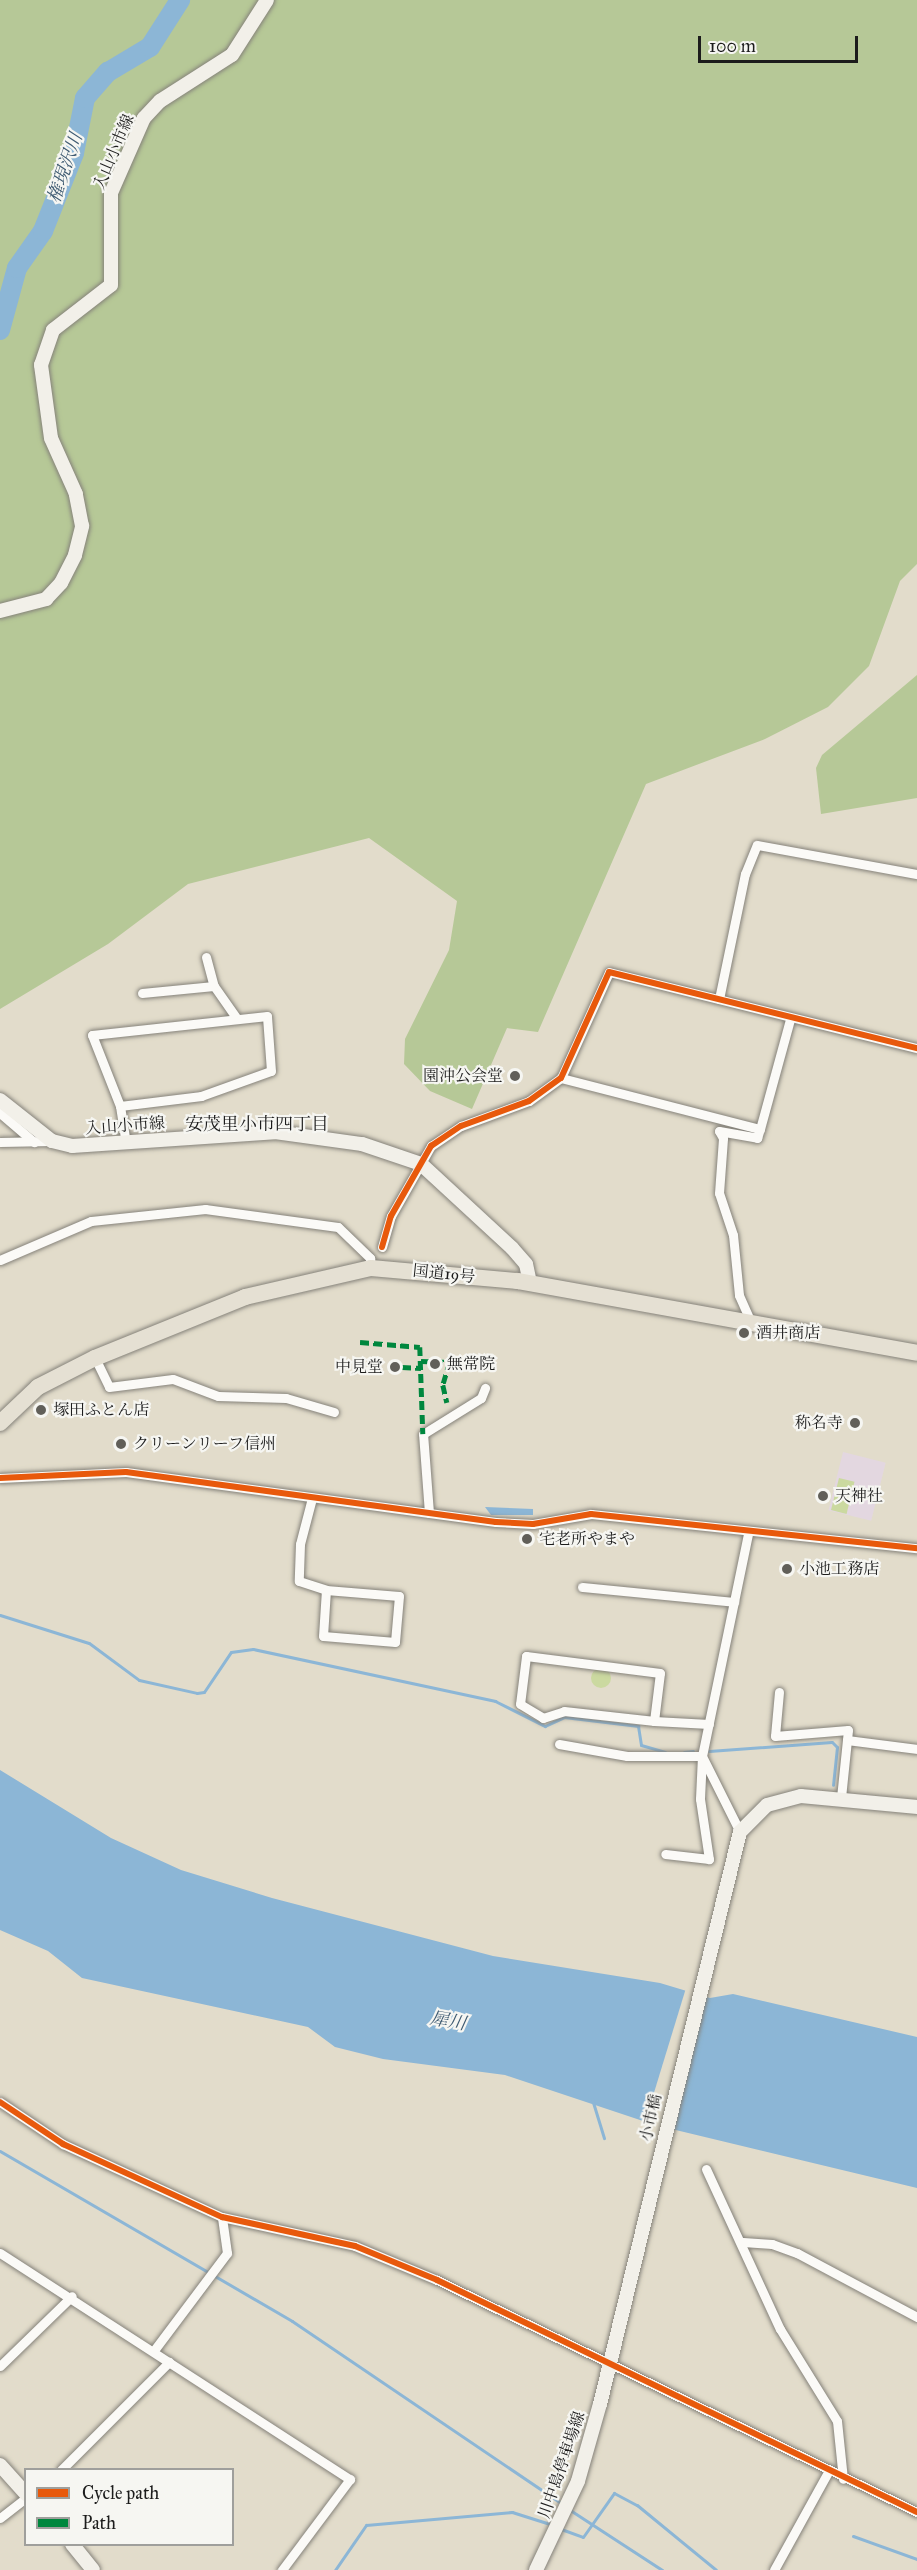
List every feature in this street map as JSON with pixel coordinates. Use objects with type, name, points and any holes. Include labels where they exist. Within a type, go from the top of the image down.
[{"type":"highway","name":"国道19号","points":[[0,1423],[38,1387],[95,1358],[245,1298],[371,1268],[530,1283],[750,1320],[917,1353]]},
{"type":"main road","name":"入山小市線","points":[[0,611],[46,599],[62,583],[75,555],[82,526],[76,494],[51,438],[41,365],[53,330],[111,285],[111,193],[139,129],[160,101],[232,55],[267,0]]},
{"type":"main road","name":"入山小市線","points":[[0,1100],[52,1141],[72,1146],[274,1132],[344,1140],[421,1164],[512,1248],[526,1264],[530,1283]]},
{"type":"main road","points":[[740,1832],[750,1817],[784,1798],[841,1798],[917,1807]]},
{"type":"main road","name":"小市橋","points":[[610,2363],[723,1884],[740,1832]]},
{"type":"main road","name":"川中島停車場線","points":[[536,2570],[555,2536],[578,2481],[610,2363]]},
{"type":"main road","points":[[0,2465],[24,2494]]},
{"type":"main road","points":[[74,2546],[93,2570]]},
{"type":"street","points":[[718,999],[745,874],[757,845],[917,874]]},
{"type":"street","points":[[206,957],[214,986],[236,1018]]},
{"type":"street","points":[[382,1247],[391,1216],[431,1146],[461,1126],[530,1101],[561,1078],[609,972],[790,1019],[917,1048]]},
{"type":"street","points":[[142,993],[214,986]]},
{"type":"street","points":[[120,1106],[201,1096],[270,1071],[267,1016],[92,1035],[120,1106],[126,1143]]},
{"type":"street","points":[[750,1320],[739,1295],[733,1235],[719,1193],[723,1138],[719,1131],[757,1138],[790,1019]]},
{"type":"street","points":[[561,1078],[760,1129]]},
{"type":"street","points":[[0,1113],[34,1142]]},
{"type":"street","points":[[0,1143],[52,1141]]},
{"type":"street","points":[[0,1260],[90,1221],[205,1209],[338,1227],[370,1258],[371,1268]]},
{"type":"street","points":[[95,1358],[109,1387],[116,1388],[153,1377],[173,1378],[218,1396],[286,1398],[334,1412]]},
{"type":"street","points":[[429,1513],[423,1434],[481,1398],[485,1388]]},
{"type":"street","points":[[0,1478],[126,1472],[429,1513],[533,1524],[591,1514],[748,1533],[917,1548]]},
{"type":"street","points":[[312,1498],[300,1544],[299,1581],[326,1590],[399,1596],[395,1642],[323,1636],[326,1590]]},
{"type":"street","points":[[665,1854],[709,1859],[700,1799],[702,1756],[748,1533]]},
{"type":"street","points":[[582,1587],[734,1602]]},
{"type":"street","points":[[654,1721],[660,1673],[526,1656],[520,1704],[531,1713],[552,1718],[564,1711],[654,1721],[709,1724]]},
{"type":"street","points":[[779,1692],[775,1736],[849,1730],[841,1798]]},
{"type":"street","points":[[847,1740],[917,1749]]},
{"type":"street","points":[[559,1744],[627,1756],[702,1756]]},
{"type":"street","points":[[702,1756],[740,1832]]},
{"type":"street","points":[[0,2102],[63,2144],[222,2217],[355,2246],[437,2280],[828,2472],[917,2512]]},
{"type":"street","points":[[706,2169],[743,2242],[780,2329],[837,2421],[843,2479]]},
{"type":"street","points":[[155,2349],[227,2253],[222,2217]]},
{"type":"street","points":[[743,2242],[772,2244],[797,2253],[917,2317]]},
{"type":"street","points":[[0,2253],[155,2349],[169,2362],[350,2480],[282,2570]]},
{"type":"street","points":[[0,2366],[72,2296]]},
{"type":"street","points":[[62,2468],[169,2362]]},
{"type":"street","points":[[774,2570],[828,2472]]},
{"type":"street","points":[[0,2518],[24,2498]]},
{"type":"shaded area","points":[[843,1452],[886,1463],[871,1521],[828,1510]]},
{"type":"green space","points":[[0,0],[917,0],[917,564],[900,581],[869,666],[828,707],[765,739],[646,784],[538,1032],[507,1028],[472,1109],[430,1091],[404,1064],[405,1039],[449,950],[457,901],[369,838],[188,884],[108,944],[0,1009]]},
{"type":"green space","points":[[917,675],[917,798],[821,814],[816,768],[822,755]]},
{"type":"green space","points":[[839,1478],[855,1482],[847,1514],[831,1510]]},
{"type":"green space","points":[[601,1668],[608,1671],[611,1678],[608,1685],[601,1688],[594,1685],[591,1678],[594,1671]]},
{"type":"water","points":[[485,1507],[533,1509],[533,1515],[491,1515]]},
{"type":"water","name":"犀川","points":[[0,1770],[111,1838],[181,1870],[272,1898],[493,1956],[660,1983],[710,1998],[733,1994],[917,2037],[917,2188],[655,2125],[505,2075],[383,2059],[335,2047],[308,2027],[82,1978],[48,1951],[0,1930]]},
{"type":"pier","points":[[686,1988],[702,1993],[660,2131],[644,2126]]},
{"type":"waterway","name":"権現沢川","points":[[0,330],[17,268],[43,231],[74,153],[85,98],[108,72],[150,47],[180,0]]},
{"type":"waterway","points":[[0,1615],[89,1643],[139,1680],[197,1693],[204,1692],[231,1652],[253,1649],[495,1701],[545,1726],[564,1717],[638,1726],[641,1745],[665,1752]]},
{"type":"waterway","points":[[709,1751],[832,1742],[837,1747],[833,1785]]},
{"type":"waterway","points":[[684,1752],[693,1751]]},
{"type":"waterway","points":[[592,2099],[604,2138]]},
{"type":"waterway","points":[[0,2151],[292,2321],[562,2504]]},
{"type":"waterway","points":[[561,2529],[583,2537],[614,2493],[637,2505],[716,2570]]},
{"type":"waterway","points":[[570,2510],[662,2570]]},
{"type":"waterway","points":[[335,2570],[366,2525],[512,2512],[553,2525]]},
{"type":"waterway","points":[[853,2536],[917,2559]]},
{"type":"marked path","points":[[360,1342],[420,1347],[423,1434]]},
{"type":"marked path","points":[[421,1361],[450,1362],[443,1385],[447,1403]]},
{"type":"marked path","points":[[402,1367],[421,1368]]},
{"type":"cycle path","points":[[382,1247],[391,1216],[431,1146],[461,1126],[529,1101],[561,1078],[609,972],[917,1048]]},
{"type":"cycle path","points":[[0,1478],[126,1472],[496,1522],[533,1524],[591,1514],[917,1548]]},
{"type":"cycle path","points":[[0,2102],[63,2144],[222,2217],[355,2246],[437,2280],[917,2512]]},
{"type":"place","name":"園沖公会堂","points":[[515,1076]]},
{"type":"place","name":"酒井商店","points":[[744,1333]]},
{"type":"place","name":"無常院","points":[[435,1364]]},
{"type":"place","name":"中見堂","points":[[395,1367]]},
{"type":"place","name":"塚田ふとん店","points":[[41,1410]]},
{"type":"place","name":"称名寺","points":[[855,1423]]},
{"type":"place","name":"クリーンリーフ信州","points":[[121,1444]]},
{"type":"place","name":"天神社","points":[[823,1496]]},
{"type":"place","name":"宅老所やまや","points":[[527,1539]]},
{"type":"place","name":"小池工務店","points":[[787,1569]]},
{"type":"district","name":"安茂里小市四丁目","points":[[257,1124]]}]
